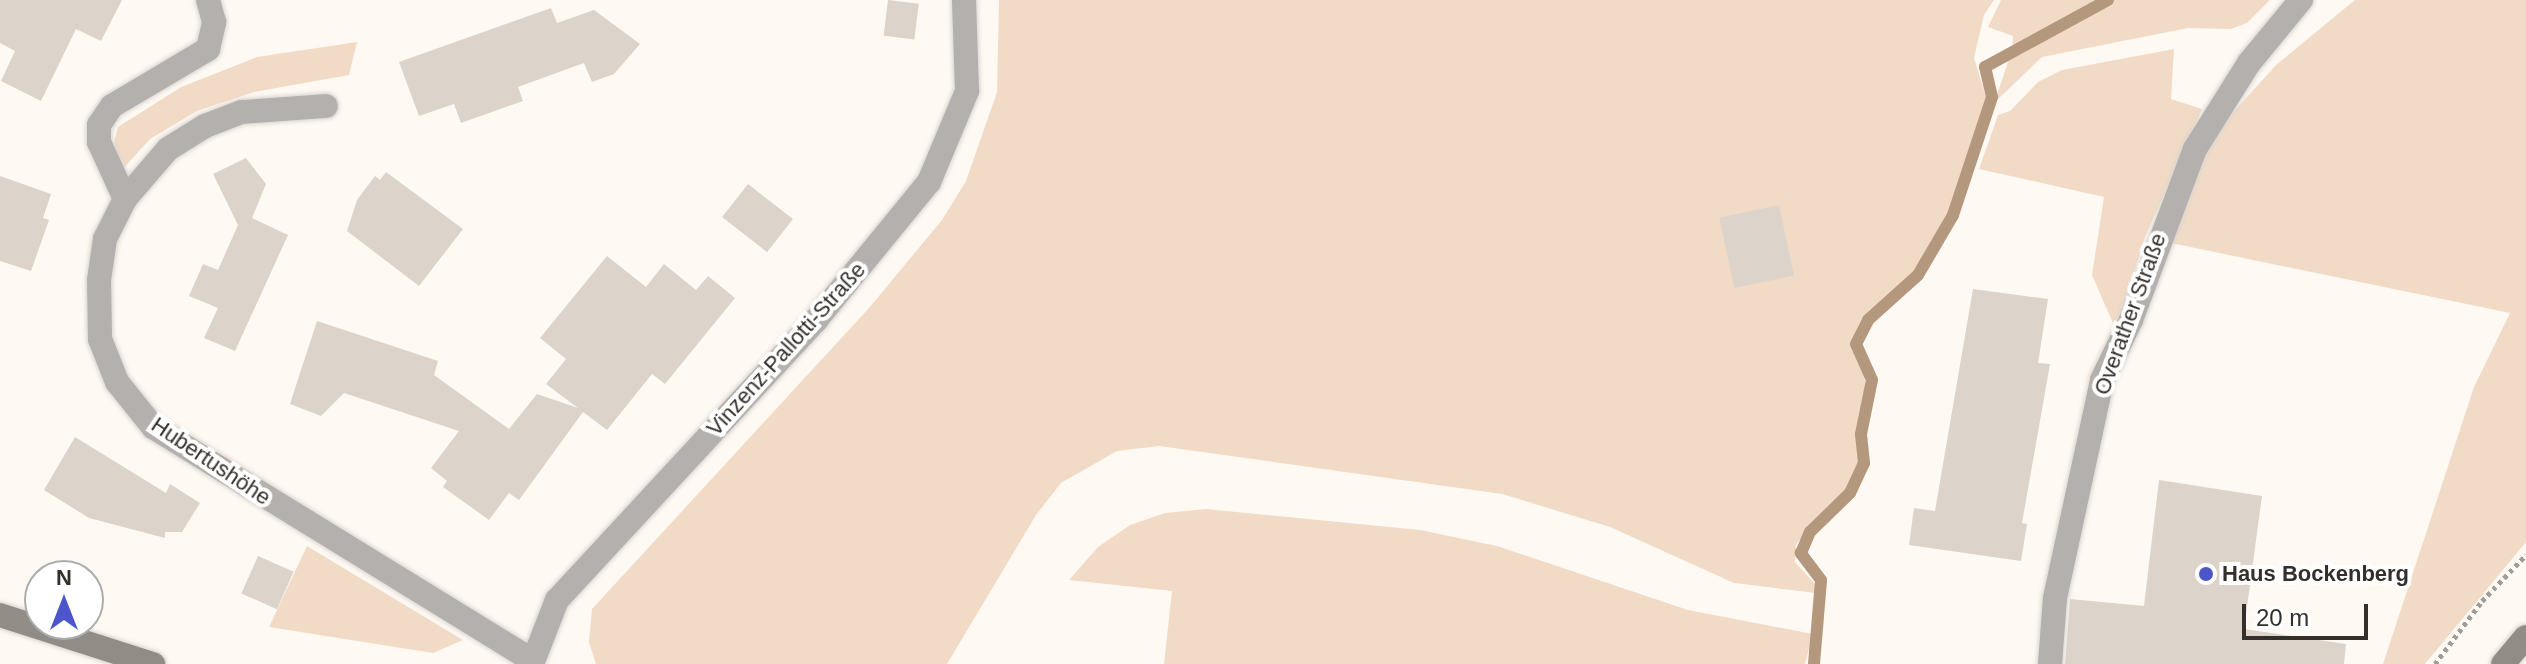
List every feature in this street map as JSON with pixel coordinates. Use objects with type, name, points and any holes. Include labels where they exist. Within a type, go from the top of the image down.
[{"type":"main road","points":[[0,615],[153,664]]},
{"type":"main road","points":[[2503,664],[2526,637]]},
{"type":"street","points":[[125,199],[99,142],[99,125],[112,106],[208,49],[214,22],[208,0]]},
{"type":"street","name":"Vinzenz-Pallotti-Straße","points":[[532,662],[557,600],[816,320],[929,182],[967,91],[964,0]]},
{"type":"street","name":"Overather Straße","points":[[2050,664],[2055,598],[2102,380],[2131,320],[2195,149],[2249,63],[2301,0]]},
{"type":"street","name":"Hubertushöhe","points":[[326,106],[242,112],[205,126],[168,149],[125,199],[105,239],[99,280],[100,339],[117,382],[153,427],[532,662]]},
{"type":"path","points":[[2435,664],[2482,601],[2526,555]]},
{"type":"shaded area","points":[[999,0],[1994,0],[1984,15],[1974,58],[1988,104],[1987,125],[1968,189],[1926,272],[1855,337],[1869,399],[1857,450],[1859,467],[1855,480],[1796,544],[1795,562],[1824,594],[1734,583],[1610,527],[1502,494],[1159,446],[1117,451],[1061,483],[1036,515],[947,664],[596,664],[589,642],[592,609],[869,308],[942,220],[966,181],[997,92]]},
{"type":"shaded area","points":[[2001,0],[2270,0],[2247,23],[2231,29],[2188,28],[2042,57],[1994,103],[2012,51],[2013,36],[1988,27]]},
{"type":"shaded area","points":[[2355,0],[2526,0],[2526,542],[2425,664],[2383,664],[2474,387],[2510,313],[2166,242],[2196,166],[2229,117],[2276,65]]},
{"type":"shaded area","points":[[357,42],[349,75],[254,92],[197,111],[150,139],[122,170],[114,142],[118,127],[181,87],[257,57]]},
{"type":"shaded area","points":[[2174,49],[2171,99],[2202,109],[2145,237],[2116,330],[2092,275],[2104,197],[1979,169],[1998,115],[2010,111],[2038,82],[2062,70]]},
{"type":"shaded area","points":[[1206,509],[1420,530],[1497,546],[1688,610],[1813,634],[1805,664],[1164,664],[1172,591],[1069,580],[1098,547],[1130,525],[1165,513]]},
{"type":"shaded area","points":[[307,546],[463,640],[433,653],[269,627]]},
{"type":"building","points":[[0,0],[122,0],[101,41],[76,29],[41,101],[1,81],[15,51],[0,43]]},
{"type":"building","points":[[888,0],[919,4],[914,40],[884,36]]},
{"type":"building","points":[[551,8],[557,23],[594,10],[640,44],[614,74],[592,82],[584,63],[518,87],[523,101],[461,123],[454,104],[419,116],[399,62]]},
{"type":"building","points":[[246,158],[266,184],[252,218],[288,235],[235,351],[204,338],[218,308],[189,296],[203,264],[218,270],[238,225],[213,174]]},
{"type":"building","points":[[386,172],[463,229],[419,286],[347,231],[357,200],[375,176],[380,180]]},
{"type":"building","points":[[0,176],[51,194],[43,218],[49,220],[31,271],[0,261]]},
{"type":"building","points":[[748,184],[793,219],[767,252],[722,217]]},
{"type":"building","points":[[1779,205],[1794,275],[1734,288],[1719,218]]},
{"type":"building","points":[[607,256],[646,287],[664,264],[696,290],[708,276],[735,298],[665,384],[652,374],[607,430],[583,412],[519,500],[509,493],[489,520],[443,487],[447,481],[431,468],[459,431],[344,393],[321,416],[290,404],[317,321],[438,361],[434,375],[509,429],[537,394],[578,408],[546,384],[566,359],[540,338]]},
{"type":"building","points":[[1973,289],[2048,299],[2038,363],[2050,364],[2022,523],[2027,524],[2021,561],[1909,545],[1914,508],[1935,511]]},
{"type":"building","points":[[75,437],[166,493],[170,484],[200,503],[182,532],[165,532],[165,538],[89,518],[44,490]]},
{"type":"building","name":"Haus Bockenberg","points":[[2159,480],[2262,496],[2244,629],[2346,644],[2344,664],[2065,664],[2070,599],[2144,606]]},
{"type":"building","points":[[258,556],[294,572],[277,609],[241,593]]},
{"type":"waterway","points":[[1814,664],[1821,580],[1801,553],[1810,532],[1850,493],[1864,463],[1861,434],[1872,380],[1856,344],[1868,320],[1918,275],[1953,215],[1992,97],[1985,67],[2108,0]]},
{"type":"place","name":"Haus Bockenberg","points":[[2206,574]]}]
